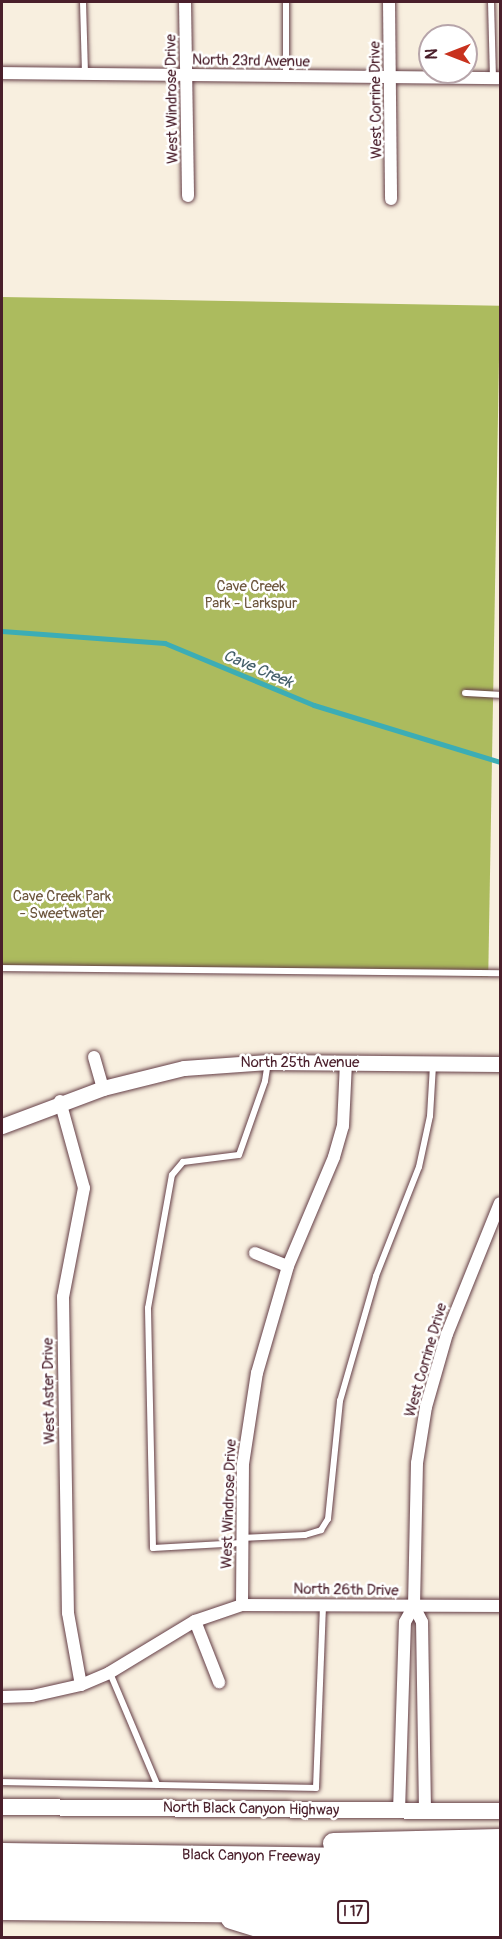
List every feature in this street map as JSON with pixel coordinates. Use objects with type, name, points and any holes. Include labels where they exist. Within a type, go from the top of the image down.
[{"type":"highway","points":[[205,1855],[266,1845],[501,1839]]},
{"type":"highway","name":"Black Canyon Freeway","points":[[2,1853],[501,1860]]},
{"type":"highway","points":[[2,1872],[501,1878]]},
{"type":"highway","points":[[2,1892],[501,1896]]},
{"type":"highway","name":"I 17","points":[[2,1909],[501,1914]]},
{"type":"highway","points":[[205,1910],[268,1929],[501,1933]]},
{"type":"main road","name":"North Black Canyon Highway","points":[[2,1807],[501,1811]]},
{"type":"street","name":"West Windrose Drive","points":[[185,2],[188,196]]},
{"type":"street","name":"West Corrine Drive","points":[[389,2],[392,198]]},
{"type":"street","name":"North 23rd Avenue","points":[[2,73],[497,78]]},
{"type":"street","points":[[94,1057],[103,1088]]},
{"type":"street","name":"North 25th Avenue","points":[[2,1126],[60,1101],[184,1068],[268,1062],[501,1064]]},
{"type":"street","name":"West Windrose Drive","points":[[242,1605],[241,1541],[248,1425],[260,1363],[288,1266],[334,1157],[343,1126],[346,1063]]},
{"type":"street","name":"West Aster Drive","points":[[60,1101],[84,1188],[63,1297],[68,1613],[81,1685]]},
{"type":"street","name":"West Corrine Drive","points":[[425,1811],[422,1622],[414,1606],[417,1463],[426,1407],[458,1302],[501,1203]]},
{"type":"street","points":[[255,1253],[288,1266]]},
{"type":"street","name":"North 26th Drive","points":[[2,1697],[32,1696],[81,1685],[110,1673],[195,1621],[242,1605],[500,1607]]},
{"type":"street","name":"West Corrine Drive","points":[[399,1811],[405,1622],[414,1606]]},
{"type":"street","points":[[195,1621],[219,1682]]},
{"type":"lane","points":[[84,2],[85,74]]},
{"type":"lane","points":[[286,2],[286,76]]},
{"type":"lane","points":[[492,2],[497,78]]},
{"type":"lane","points":[[465,693],[501,695]]},
{"type":"lane","points":[[2,968],[501,973]]},
{"type":"lane","points":[[268,1062],[265,1081],[239,1155],[183,1162],[172,1175],[148,1308],[153,1548],[305,1535],[321,1530],[328,1519],[340,1401],[376,1276],[419,1167],[430,1116],[433,1063]]},
{"type":"lane","points":[[2,1782],[316,1788],[323,1605]]},
{"type":"lane","points":[[110,1673],[157,1784]]},
{"type":"green space","name":"Cave Creek Park - Larkspur","points":[[2,297],[500,306],[488,977],[2,968]]},
{"type":"waterway","name":"Cave Creek","points":[[2,631],[165,643],[314,705],[500,762]]},
{"type":"park label","name":"Cave Creek Park - Sweetwater","points":[[62,904]]}]
